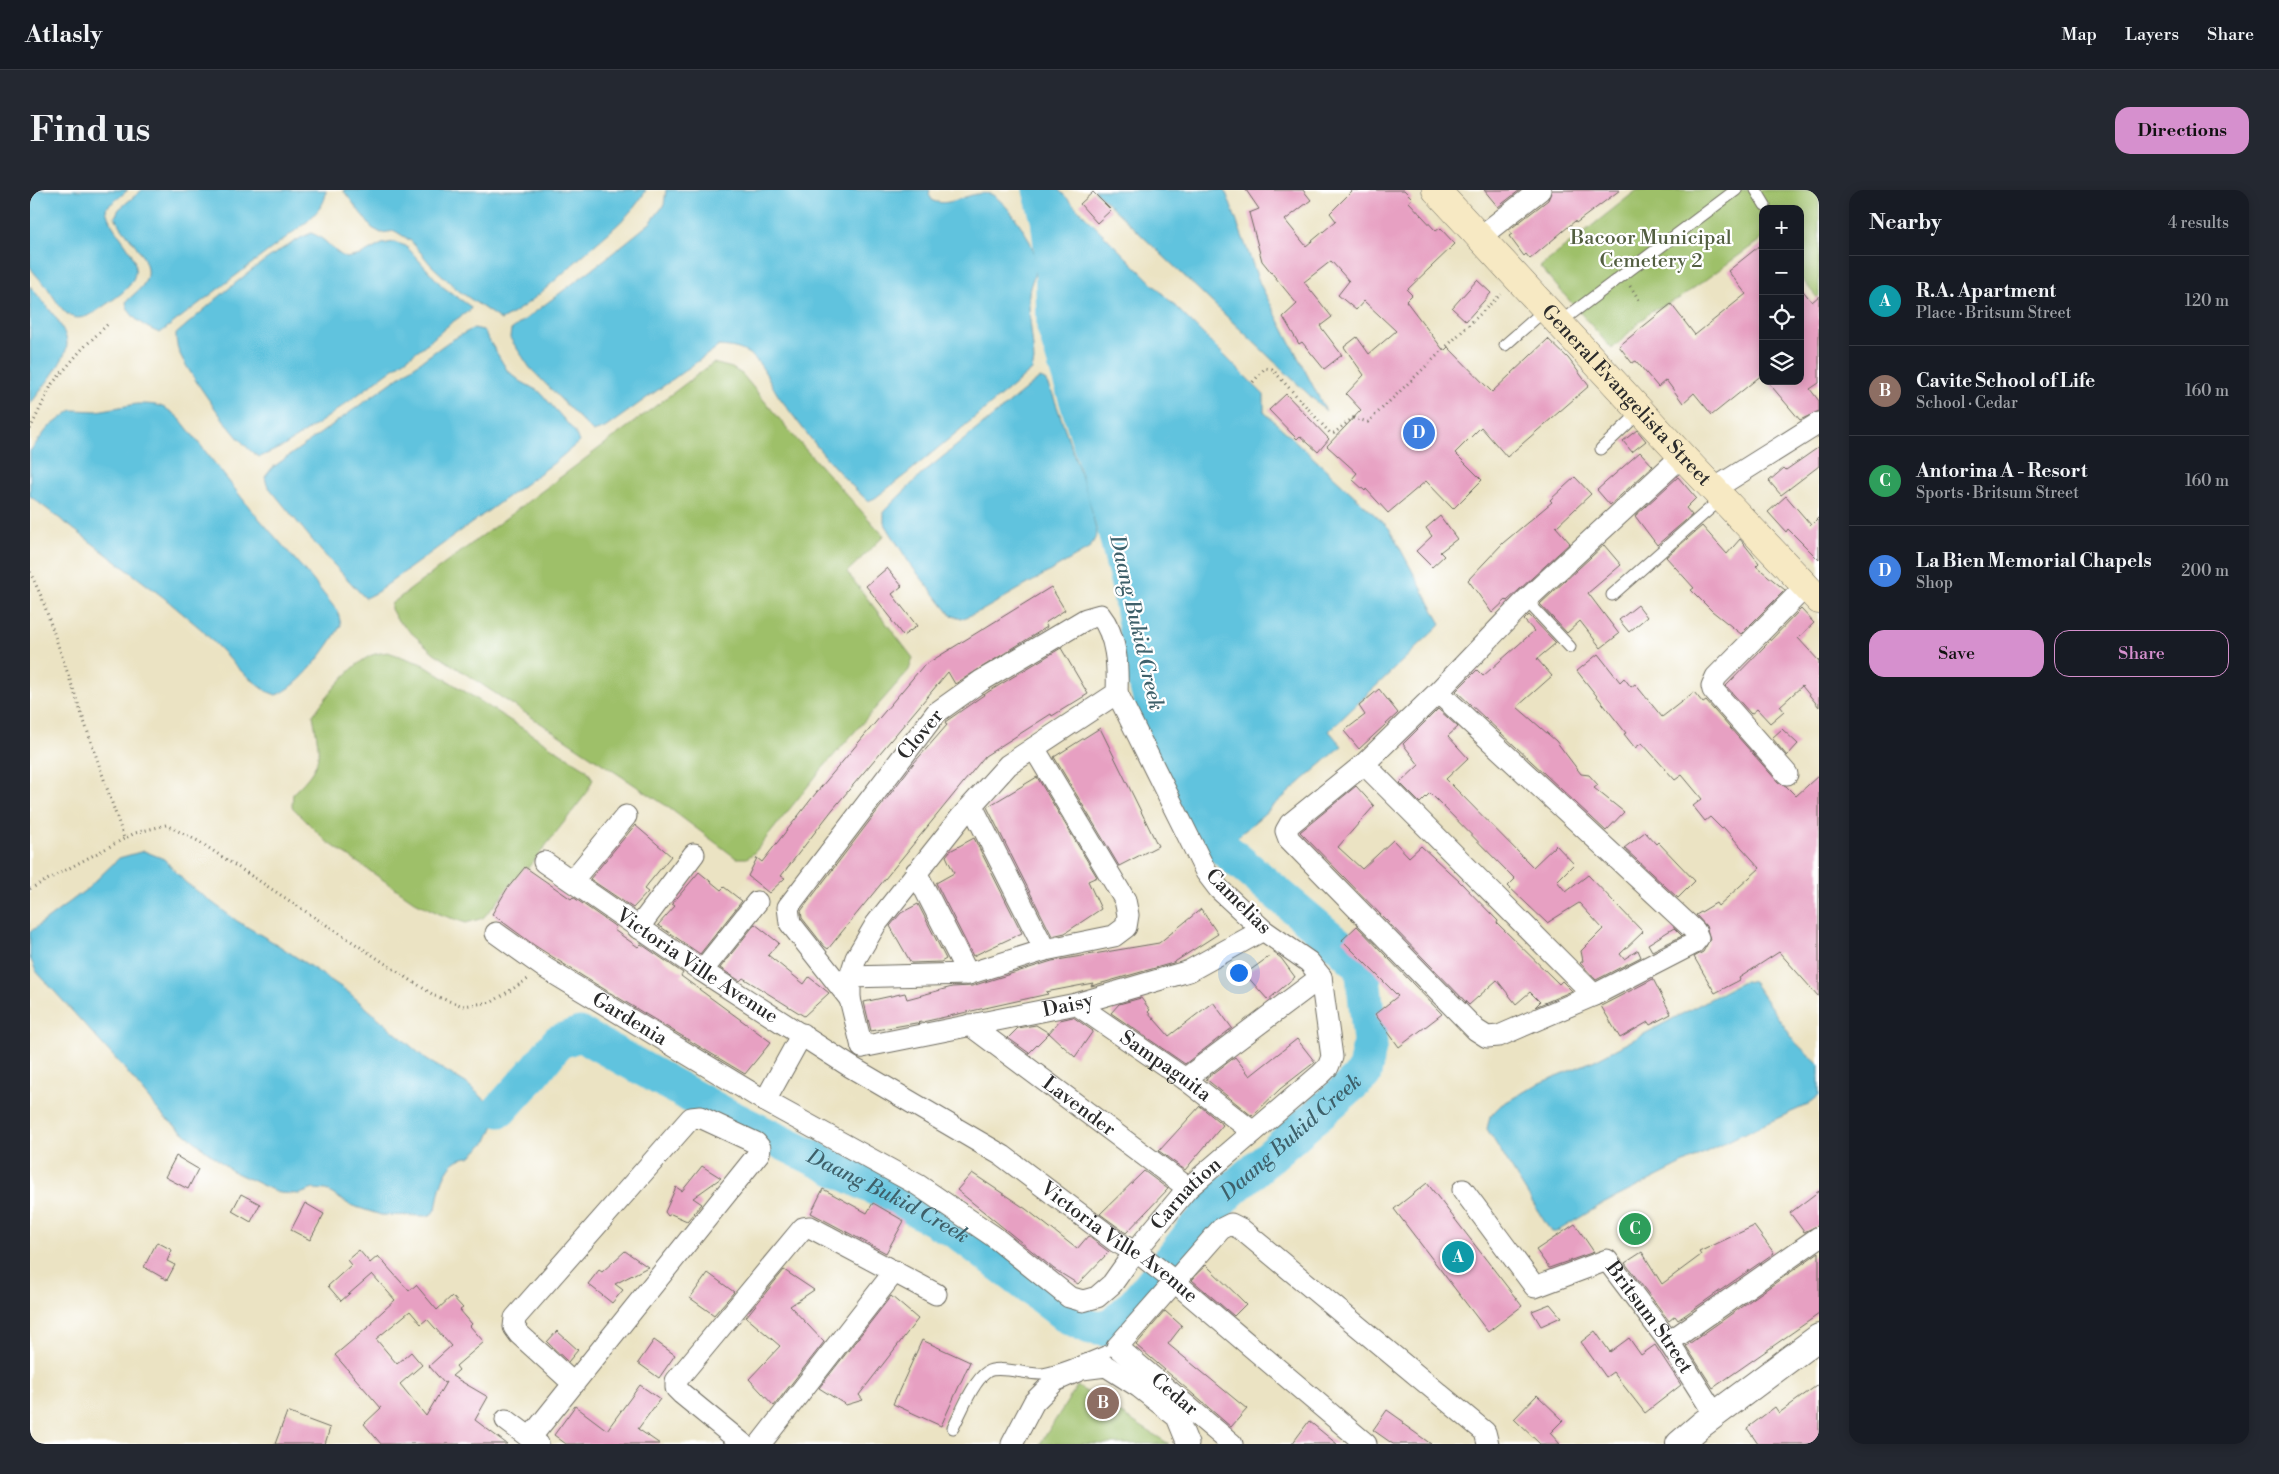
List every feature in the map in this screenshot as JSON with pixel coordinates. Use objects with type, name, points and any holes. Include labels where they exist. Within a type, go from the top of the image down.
[{"type":"main road","name":"General Evangelista Street","points":[[1436,190],[1682,456],[1816,596]]},
{"type":"street","points":[[1480,238],[1540,190]]},
{"type":"street","points":[[1718,494],[1819,423]]},
{"type":"street","points":[[1438,692],[1695,931],[1698,938],[1693,944],[1594,995],[1499,1036],[1487,1037],[1476,1030],[1289,839],[1286,831],[1290,824],[1364,764],[1438,692],[1526,600],[1682,456]]},
{"type":"street","points":[[1787,774],[1713,690],[1712,686],[1716,677],[1816,596]]},
{"type":"street","name":"Clover","points":[[850,998],[790,923],[788,907],[936,713],[981,681],[1086,619],[1100,615],[1108,625],[1113,642],[1117,692]]},
{"type":"street","points":[[851,1067],[862,1047],[850,998],[850,977],[856,958],[876,924],[916,872],[1008,765],[1117,692]]},
{"type":"street","name":"Camelias","points":[[1117,692],[1206,872],[1219,889],[1263,930],[1309,962],[1321,977]]},
{"type":"street","points":[[850,977],[968,974],[1045,950],[1114,936],[1126,927],[1128,915],[1125,900],[1034,748]]},
{"type":"street","points":[[1364,764],[1594,995]]},
{"type":"street","points":[[972,806],[1045,950]]},
{"type":"street","points":[[572,881],[626,816]]},
{"type":"street","points":[[638,928],[694,854]]},
{"type":"street","name":"Victoria Ville Avenue","points":[[544,862],[702,971],[851,1067],[1003,1156],[1172,1279],[1366,1444]]},
{"type":"street","points":[[916,872],[968,974]]},
{"type":"street","points":[[702,971],[757,902]]},
{"type":"street","name":"Daisy","points":[[862,1047],[1076,1004],[1189,972],[1263,930]]},
{"type":"street","name":"Gardenia","points":[[496,933],[545,968],[765,1101],[918,1185],[993,1236],[1069,1297],[1083,1301]]},
{"type":"street","points":[[1185,1079],[1321,977]]},
{"type":"street","name":"Carnation","points":[[1083,1301],[1097,1297],[1112,1284],[1138,1254],[1188,1188],[1328,1067],[1332,1058],[1321,977]]},
{"type":"street","name":"Sampaguita","points":[[1076,1004],[1185,1079],[1254,1132]]},
{"type":"street","name":"Lavender","points":[[970,1025],[1188,1188]]},
{"type":"street","points":[[765,1101],[802,1034]]},
{"type":"street","points":[[506,1420],[534,1441],[574,1384],[759,1153],[760,1148],[756,1143],[700,1117],[691,1118],[515,1318],[514,1327],[519,1334],[574,1384]]},
{"type":"street","name":"Britsum Street","points":[[1463,1190],[1535,1287],[1607,1260],[1669,1342],[1715,1416]]},
{"type":"street","points":[[1116,1347],[1172,1279],[1222,1229],[1231,1224],[1241,1228],[1485,1432],[1488,1444]]},
{"type":"street","points":[[743,1444],[682,1394],[676,1388],[676,1382],[803,1228],[810,1227],[936,1294]]},
{"type":"street","points":[[1669,1342],[1819,1237]]},
{"type":"street","points":[[760,1444],[895,1271]]},
{"type":"street","points":[[1679,1444],[1819,1337]]},
{"type":"street","name":"Cedar","points":[[1116,1347],[1232,1444]]},
{"type":"street","points":[[1012,1444],[1034,1402],[1055,1382],[1082,1369],[1106,1366],[1139,1387],[1177,1417],[1188,1444]]},
{"type":"lane","points":[[1505,345],[1553,316],[1736,190]]},
{"type":"lane","points":[[1756,190],[1765,205]]},
{"type":"lane","points":[[1601,449],[1641,411]]},
{"type":"lane","points":[[1612,595],[1718,494]]},
{"type":"lane","points":[[1526,600],[1570,647]]},
{"type":"lane","points":[[953,1428],[978,1380],[987,1372],[998,1368],[1021,1374],[1043,1374],[1116,1347]]},
{"type":"path","points":[[1253,382],[1265,368],[1272,369],[1330,433],[1334,433],[1353,418],[1368,422],[1517,278]]},
{"type":"path","points":[[30,429],[52,384],[83,348],[109,323]]},
{"type":"path","points":[[30,572],[42,598],[124,838]]},
{"type":"path","points":[[30,889],[124,838],[135,833],[166,825],[198,841],[435,996],[463,1006],[492,1002],[545,968]]},
{"type":"green space","name":"Bacoor Municipal Cemetery 2","points":[[1637,190],[1819,190],[1819,300],[1804,282],[1804,205],[1759,205],[1759,241],[1680,298],[1651,311],[1612,349],[1540,267]]},
{"type":"green space","points":[[713,363],[732,368],[742,374],[797,440],[884,536],[847,572],[913,658],[909,670],[821,770],[755,852],[747,858],[736,858],[665,805],[434,653],[397,620],[391,609],[391,604]]},
{"type":"green space","points":[[388,652],[422,664],[586,769],[593,779],[586,794],[533,862],[483,918],[466,923],[442,915],[417,903],[326,841],[292,807],[293,793],[311,774],[318,758],[313,715],[339,682],[355,666],[372,655]]},
{"type":"green space","points":[[1077,1386],[1169,1444],[1040,1444]]},
{"type":"water","points":[[30,190],[128,190],[106,208],[112,225],[134,259],[134,277],[129,286],[120,294],[91,314],[82,318],[75,318],[69,315],[58,304],[30,266]]},
{"type":"water","points":[[142,190],[326,190],[326,195],[323,203],[308,221],[160,333],[138,321],[127,307],[126,302],[143,285],[147,276],[147,267],[139,250],[115,217],[119,209]]},
{"type":"water","points":[[343,190],[646,190],[633,208],[608,233],[533,299],[501,320],[459,291],[431,265],[411,241],[395,231],[381,233],[372,228]]},
{"type":"water","points":[[666,190],[827,190],[838,192],[838,190],[930,190],[929,195],[933,201],[940,203],[954,201],[975,194],[991,194],[1005,206],[1020,224],[1035,255],[1035,270],[1029,293],[1034,361],[1032,370],[909,472],[875,498],[868,501],[844,478],[811,438],[780,398],[756,360],[748,353],[736,348],[719,346],[605,428],[593,432],[530,368],[510,338],[511,330],[650,223],[664,205]]},
{"type":"water","points":[[1029,190],[1059,190],[1264,395],[1264,412],[1389,528],[1441,624],[1329,731],[1342,746],[1226,847],[1148,678],[1134,554]]},
{"type":"water","points":[[1094,190],[1225,190],[1260,284],[1326,411]]},
{"type":"water","points":[[311,233],[321,238],[346,258],[361,255],[382,244],[394,242],[406,246],[443,287],[471,307],[470,310],[429,342],[325,419],[284,446],[260,457],[242,442],[205,395],[181,356],[176,334],[275,253]]},
{"type":"water","points":[[30,286],[58,321],[66,336],[67,343],[66,350],[58,366],[30,405]]},
{"type":"water","points":[[474,328],[483,330],[507,370],[520,381],[540,392],[575,432],[579,442],[554,463],[377,592],[365,598],[322,552],[267,485],[265,477],[272,468],[448,342]]},
{"type":"water","points":[[1040,378],[1045,380],[1053,395],[1089,498],[1097,534],[1090,548],[983,610],[961,619],[951,615],[910,564],[884,522],[884,511],[924,472]]},
{"type":"water","points":[[137,404],[160,406],[180,419],[249,507],[312,579],[338,612],[341,625],[329,644],[304,675],[285,691],[276,695],[266,691],[242,672],[201,629],[163,597],[30,496],[30,451],[48,428],[72,410],[97,411]]},
{"type":"water","points":[[144,851],[164,859],[185,882],[237,921],[278,945],[347,991],[427,1060],[466,1083],[491,1105],[497,1118],[487,1141],[470,1157],[461,1158],[449,1168],[441,1184],[436,1210],[429,1216],[381,1215],[350,1205],[326,1190],[313,1189],[300,1194],[279,1193],[232,1171],[163,1116],[123,1067],[36,971],[30,958],[30,932],[87,889],[119,858]]},
{"type":"water","points":[[1744,981],[1753,982],[1796,1043],[1819,1065],[1819,1096],[1807,1105],[1736,1137],[1599,1206],[1556,1232],[1551,1232],[1487,1129],[1490,1116],[1501,1105],[1536,1085],[1595,1060]]},
{"type":"building","points":[[1246,190],[1303,190],[1311,200],[1285,220],[1306,246],[1336,221],[1330,213],[1353,190],[1404,190],[1412,198],[1409,202],[1436,231],[1440,228],[1455,244],[1407,290],[1412,295],[1406,301],[1444,351],[1448,347],[1492,392],[1548,339],[1568,358],[1589,386],[1507,457],[1481,427],[1455,453],[1482,480],[1453,509],[1426,481],[1388,513],[1366,489],[1365,491],[1352,479],[1357,473],[1327,446],[1361,410],[1346,394],[1364,375],[1344,347],[1357,337],[1369,354],[1396,331],[1364,301],[1356,310],[1338,295],[1349,281],[1331,261],[1304,282],[1332,317],[1320,326],[1342,355],[1324,369],[1302,342],[1299,344],[1283,317],[1297,304],[1262,261],[1249,213],[1259,209]]},
{"type":"building","points":[[1484,190],[1520,190],[1498,207]]},
{"type":"building","points":[[1552,190],[1620,190],[1576,223],[1575,221],[1530,259],[1526,254],[1524,256],[1509,236],[1512,234],[1509,230],[1548,200]]},
{"type":"building","points":[[1093,192],[1111,210],[1097,223],[1080,204]]},
{"type":"building","points":[[1759,246],[1759,377],[1712,415],[1694,393],[1683,403],[1666,380],[1658,387],[1636,361],[1632,363],[1619,346],[1671,304],[1695,335],[1746,294],[1728,271]]},
{"type":"building","points":[[1477,280],[1491,293],[1466,321],[1452,308]]},
{"type":"building","points":[[1804,292],[1812,302],[1819,296],[1819,383],[1810,389],[1819,401],[1819,411],[1800,420],[1770,385],[1804,385]]},
{"type":"building","points":[[1286,394],[1329,439],[1318,452],[1300,436],[1297,439],[1269,410]]},
{"type":"building","points":[[1637,430],[1646,441],[1632,452],[1623,441]]},
{"type":"building","points":[[1819,447],[1819,466],[1781,495],[1769,481],[1784,468],[1786,470]]},
{"type":"building","points":[[1640,452],[1653,466],[1610,505],[1597,490]]},
{"type":"building","points":[[1575,477],[1591,494],[1556,527],[1570,543],[1492,613],[1468,580],[1503,543],[1552,502],[1550,500]]},
{"type":"building","points":[[1678,477],[1696,498],[1686,508],[1692,515],[1657,545],[1635,516]]},
{"type":"building","points":[[1786,496],[1811,525],[1819,517],[1819,560],[1788,529],[1786,532],[1768,512]]},
{"type":"building","points":[[1440,516],[1457,539],[1440,552],[1444,556],[1432,567],[1416,551],[1432,536],[1426,528]]},
{"type":"building","points":[[1702,526],[1727,554],[1740,539],[1759,563],[1756,566],[1785,590],[1741,634],[1712,611],[1691,590],[1694,588],[1666,557]]},
{"type":"building","points":[[1604,545],[1621,565],[1588,593],[1619,634],[1601,648],[1580,621],[1567,633],[1540,604]]},
{"type":"building","points":[[887,568],[902,586],[892,594],[917,626],[903,636],[866,586]]},
{"type":"building","points":[[1051,587],[1065,610],[1045,623],[1047,627],[955,684],[948,672],[833,809],[781,876],[785,878],[769,893],[748,876],[757,858],[762,862],[816,793],[923,666]]},
{"type":"building","points":[[1638,605],[1647,617],[1629,632],[1619,620]]},
{"type":"building","points":[[1801,609],[1814,623],[1798,638],[1819,661],[1819,707],[1802,686],[1780,706],[1784,711],[1770,723],[1757,709],[1751,714],[1726,686]]},
{"type":"building","points":[[1529,615],[1556,643],[1537,659],[1552,676],[1517,707],[1556,741],[1581,774],[1589,775],[1598,785],[1594,788],[1624,812],[1606,831],[1456,691],[1477,670],[1483,676],[1534,631],[1524,620]]},
{"type":"building","points":[[1061,648],[1088,694],[1052,716],[1051,714],[985,756],[828,949],[824,946],[802,918],[801,911],[913,764],[947,725],[945,722],[988,692]]},
{"type":"building","points":[[1598,654],[1620,682],[1624,678],[1631,687],[1635,684],[1662,717],[1694,692],[1703,703],[1706,701],[1778,782],[1786,786],[1796,796],[1819,775],[1819,997],[1779,952],[1739,978],[1740,980],[1715,993],[1694,957],[1703,952],[1710,939],[1706,926],[1696,915],[1716,903],[1718,906],[1760,868],[1724,828],[1722,829],[1710,817],[1705,821],[1693,806],[1702,799],[1682,775],[1675,780],[1642,743],[1635,748],[1624,734],[1626,733],[1577,671]]},
{"type":"building","points":[[1379,689],[1398,713],[1359,749],[1344,731],[1365,715],[1359,706]]},
{"type":"building","points":[[1438,709],[1458,727],[1448,736],[1468,758],[1446,779],[1533,867],[1556,845],[1574,864],[1557,881],[1566,892],[1588,875],[1643,932],[1620,954],[1624,959],[1638,950],[1641,957],[1596,980],[1580,963],[1583,961],[1581,951],[1603,929],[1579,903],[1547,923],[1508,886],[1515,879],[1430,793],[1420,803],[1400,783],[1419,765],[1403,744]]},
{"type":"building","points":[[1100,728],[1158,846],[1119,866],[1054,757]]},
{"type":"building","points":[[1782,729],[1798,744],[1787,756],[1772,738]]},
{"type":"building","points":[[1037,777],[1097,877],[1088,881],[1101,909],[1065,933],[1052,936],[987,807]]},
{"type":"building","points":[[1356,786],[1374,806],[1338,847],[1362,869],[1393,840],[1409,857],[1421,846],[1460,882],[1498,921],[1497,923],[1559,984],[1562,981],[1572,991],[1535,1007],[1540,1002],[1530,992],[1516,1004],[1497,980],[1469,1005],[1300,832]]},
{"type":"building","points":[[635,825],[671,856],[644,889],[648,892],[633,908],[590,879]]},
{"type":"building","points":[[1645,832],[1656,844],[1658,842],[1695,881],[1678,898],[1624,848]]},
{"type":"building","points":[[974,838],[1022,933],[973,956],[936,883],[954,873],[946,856],[950,851]]},
{"type":"building","points":[[525,867],[616,927],[614,930],[638,947],[641,944],[683,973],[681,976],[771,1042],[745,1074],[584,977],[534,945],[492,914],[507,889]]},
{"type":"building","points":[[699,872],[721,890],[724,887],[742,901],[700,954],[658,925],[675,906],[672,904]]},
{"type":"building","points":[[918,904],[946,959],[941,962],[911,963],[890,926],[901,913]]},
{"type":"building","points":[[1201,909],[1218,934],[1173,963],[1091,986],[1093,983],[1046,992],[1048,994],[927,1021],[871,1031],[864,1002],[905,993],[907,999],[952,987],[972,986],[1052,961],[1159,943]]},
{"type":"building","points":[[755,924],[779,943],[768,955],[804,984],[809,977],[829,993],[804,1016],[743,978],[740,981],[720,968]]},
{"type":"building","points":[[1357,926],[1442,1014],[1399,1047],[1375,1014],[1398,996],[1342,940]]},
{"type":"building","points":[[1674,928],[1682,936],[1652,951],[1648,944]]},
{"type":"building","points":[[1274,953],[1281,958],[1295,977],[1268,1000],[1245,974]]},
{"type":"building","points":[[1653,979],[1671,1014],[1650,1025],[1648,1022],[1620,1038],[1601,1006]]},
{"type":"building","points":[[1141,998],[1150,1010],[1148,1012],[1169,1036],[1213,1002],[1232,1028],[1185,1064],[1111,1013],[1119,1004]]},
{"type":"building","points":[[1073,1017],[1093,1031],[1075,1057],[1049,1033],[1060,1020]]},
{"type":"building","points":[[1036,1025],[1049,1033],[1029,1053],[1008,1038],[1018,1028]]},
{"type":"building","points":[[1297,1039],[1315,1062],[1280,1089],[1252,1116],[1206,1079],[1235,1057],[1250,1076]]},
{"type":"building","points":[[1200,1106],[1223,1125],[1185,1170],[1159,1151]]},
{"type":"building","points":[[176,1156],[198,1169],[188,1189],[165,1177]]},
{"type":"building","points":[[702,1166],[721,1178],[693,1198],[702,1204],[687,1221],[671,1214],[668,1216],[665,1212],[676,1187],[682,1191]]},
{"type":"building","points":[[1144,1171],[1168,1189],[1126,1233],[1100,1214]]},
{"type":"building","points":[[972,1173],[1026,1209],[1077,1249],[1088,1236],[1109,1252],[1078,1284],[1054,1269],[957,1190]]},
{"type":"building","points":[[1427,1183],[1522,1306],[1488,1332],[1394,1209]]},
{"type":"building","points":[[823,1189],[867,1213],[873,1203],[904,1221],[886,1253],[811,1213]]},
{"type":"building","points":[[1819,1191],[1819,1225],[1804,1232],[1790,1213]]},
{"type":"building","points":[[241,1194],[260,1204],[251,1222],[232,1211]]},
{"type":"building","points":[[305,1203],[324,1214],[310,1240],[291,1230]]},
{"type":"building","points":[[1575,1224],[1594,1252],[1549,1268],[1536,1250]]},
{"type":"building","points":[[1754,1226],[1774,1253],[1678,1320],[1675,1316],[1669,1321],[1625,1263],[1642,1252],[1662,1284],[1701,1255],[1699,1252]]},
{"type":"building","points":[[157,1242],[172,1250],[167,1261],[175,1265],[167,1280],[144,1267]]},
{"type":"building","points":[[359,1250],[370,1263],[378,1256],[409,1291],[416,1285],[437,1310],[452,1296],[463,1308],[460,1310],[472,1324],[470,1326],[484,1342],[456,1366],[459,1370],[452,1376],[488,1397],[475,1420],[507,1444],[381,1444],[364,1424],[381,1408],[335,1355],[373,1323],[372,1321],[395,1300],[372,1274],[341,1301],[328,1286],[351,1265],[347,1260]],"holes":[[[410,1311],[421,1324],[427,1319],[451,1346],[429,1366],[444,1383],[446,1382],[426,1416],[400,1384],[422,1365],[411,1352],[397,1364],[376,1339]]]},
{"type":"building","points":[[625,1251],[648,1267],[615,1284],[623,1290],[612,1303],[588,1284],[599,1270],[602,1272]]},
{"type":"building","points":[[1819,1252],[1819,1314],[1713,1388],[1686,1346]]},
{"type":"building","points":[[1206,1265],[1246,1304],[1234,1316],[1192,1280]]},
{"type":"building","points":[[784,1270],[814,1290],[790,1306],[824,1342],[774,1406],[749,1379],[780,1346],[746,1317]]},
{"type":"building","points":[[708,1273],[734,1292],[714,1315],[690,1298]]},
{"type":"building","points":[[891,1296],[918,1319],[859,1395],[863,1400],[846,1405],[819,1388]]},
{"type":"building","points":[[1550,1304],[1561,1317],[1541,1326],[1532,1311]]},
{"type":"building","points":[[1165,1311],[1182,1326],[1168,1344],[1247,1409],[1231,1427],[1136,1345]]},
{"type":"building","points":[[557,1331],[578,1350],[568,1362],[547,1342]]},
{"type":"building","points":[[1595,1331],[1610,1352],[1629,1338],[1641,1355],[1655,1345],[1681,1385],[1645,1413],[1613,1372],[1606,1377],[1581,1342]]},
{"type":"building","points":[[654,1340],[675,1355],[659,1378],[638,1363]]},
{"type":"building","points":[[922,1340],[970,1362],[941,1426],[893,1404]]},
{"type":"building","points":[[1819,1384],[1819,1444],[1758,1444],[1747,1428],[1775,1407],[1779,1413]]},
{"type":"building","points":[[640,1385],[660,1399],[638,1429],[660,1444],[566,1444],[554,1435],[575,1406],[607,1430]]},
{"type":"building","points":[[1537,1395],[1563,1420],[1550,1433],[1560,1444],[1540,1444],[1514,1419]]},
{"type":"building","points":[[1387,1410],[1431,1444],[1393,1444],[1373,1430]]},
{"type":"building","points":[[287,1412],[330,1428],[325,1444],[275,1444]]},
{"type":"building","points":[[1309,1421],[1326,1435],[1337,1444],[1292,1444]]},
{"type":"waterway","name":"Daang Bukid Creek","points":[[500,1110],[558,1042],[580,1034],[724,1114],[897,1199],[960,1234],[1067,1316],[1090,1327],[1104,1329],[1114,1324],[1136,1303],[1194,1230],[1229,1192],[1364,1074],[1370,1043],[1361,966],[1340,946],[1222,847],[1215,837],[1154,711],[1144,678],[1129,588],[1108,502],[1054,327],[1052,256],[1048,219],[1040,190]]},
{"type":"place","name":"La Bien Memorial Chapels","points":[[1419,433]]},
{"type":"place","name":"Antorina A - Resort","points":[[1635,1229]]},
{"type":"place","name":"R.A. Apartment","points":[[1458,1257]]},
{"type":"place","name":"Cavite School of Life","points":[[1103,1403]]}]
